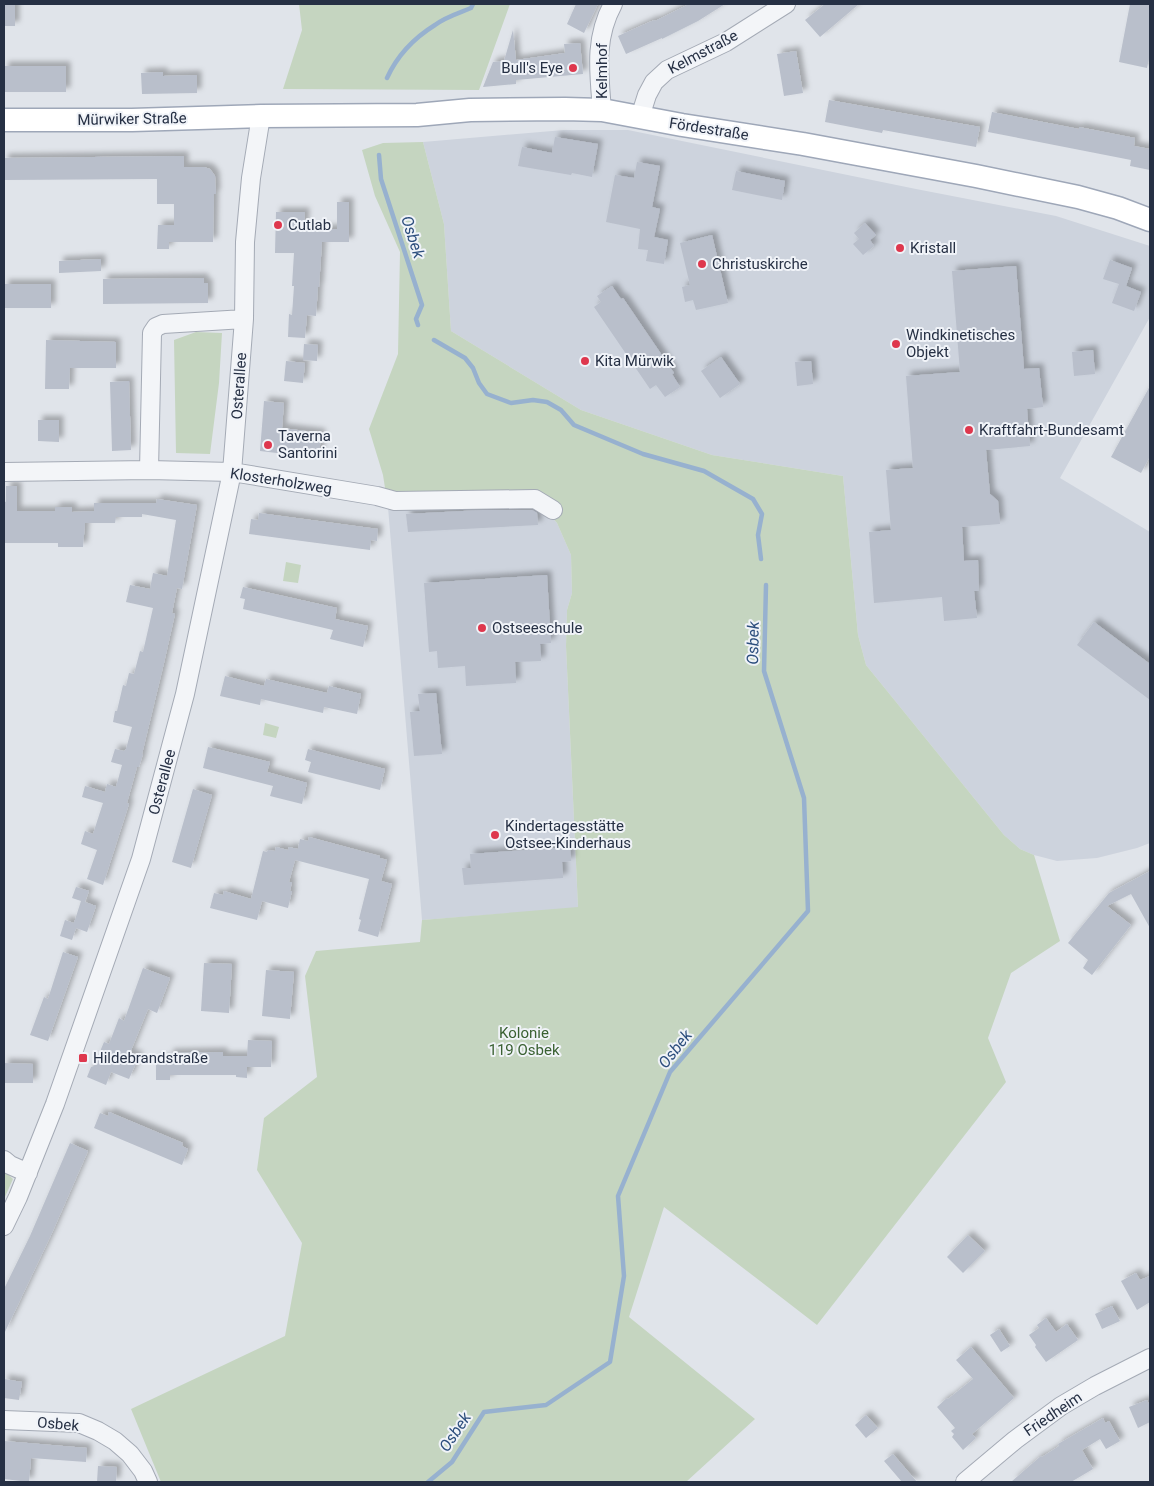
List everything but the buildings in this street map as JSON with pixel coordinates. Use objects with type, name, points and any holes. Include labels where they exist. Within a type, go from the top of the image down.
[{"type":"main road","name":"Fördestraße","points":[[261,116],[417,114],[470,110],[602,110],[804,144],[976,176],[1078,197],[1118,208],[1150,220]]},
{"type":"main road","name":"Mürwiker Straße","points":[[4,120],[132,120],[261,116]]},
{"type":"street","name":"Kelmhof","points":[[602,110],[598,50],[605,18],[613,4]]},
{"type":"street","name":"Kelmstraße","points":[[640,117],[647,95],[654,82],[667,70],[726,42],[786,4]]},
{"type":"street","name":"Osterallee","points":[[4,1226],[28,1173],[59,1093],[141,859],[185,694],[232,472],[244,320],[245,242],[251,178],[261,116]]},
{"type":"street","points":[[149,470],[152,333],[156,327],[163,324],[244,320]]},
{"type":"street","name":"Klosterholzweg","points":[[4,472],[149,470],[232,472],[377,496],[394,501],[535,499],[553,510]]},
{"type":"street","points":[[4,1160],[10,1165],[28,1173]]},
{"type":"street","name":"Friedheim","points":[[965,1482],[1015,1440],[1061,1406],[1150,1358]]},
{"type":"street","name":"Osbek","points":[[4,1420],[79,1424],[98,1431],[115,1441],[130,1454],[143,1471],[148,1482]]},
{"type":"shaded area","points":[[564,130],[628,130],[1056,216],[1150,246],[1150,317],[1060,478],[1150,532],[1150,843],[1097,858],[1057,861],[1020,849],[1004,835],[866,665],[858,635],[843,476],[712,455],[581,410],[451,331],[444,224],[423,142]]},
{"type":"shaded area","name":"Ostseeschule","points":[[541,505],[557,523],[571,555],[572,593],[567,610],[566,646],[578,908],[422,920],[388,507]]},
{"type":"green space","points":[[299,4],[510,4],[479,90],[283,89],[302,30]]},
{"type":"green space","name":"Kolonie 119 Osbek","points":[[423,142],[444,224],[451,331],[581,410],[712,455],[843,476],[858,635],[866,665],[1004,835],[1020,849],[1034,855],[1060,941],[1011,973],[988,1038],[1006,1082],[817,1325],[664,1207],[629,1317],[755,1419],[686,1482],[161,1482],[131,1409],[285,1336],[302,1243],[257,1170],[264,1118],[317,1077],[305,976],[316,951],[420,942],[422,920],[578,907],[566,646],[567,610],[572,593],[571,555],[557,523],[541,505],[388,507],[383,475],[369,429],[398,354],[400,252],[375,196],[362,150],[383,143]]},
{"type":"green space","points":[[196,332],[222,333],[219,383],[210,454],[176,453],[174,340]]},
{"type":"green space","points":[[286,562],[301,565],[298,583],[283,581]]},
{"type":"green space","points":[[265,723],[279,727],[276,738],[263,735]]},
{"type":"green space","points":[[4,1171],[13,1179],[4,1199]]},
{"type":"waterway","name":"Osbek","points":[[387,78],[401,55],[420,36],[452,15],[471,8],[473,4]]},
{"type":"waterway","name":"Osbek","points":[[379,155],[381,179],[422,305],[416,319],[418,325]]},
{"type":"waterway","name":"Osbek","points":[[434,340],[465,358],[473,368],[479,383],[487,394],[511,403],[533,400],[547,402],[561,410],[574,425],[643,454],[704,471],[753,499],[762,514],[758,535],[761,559]]},
{"type":"waterway","name":"Osbek","points":[[428,1482],[452,1462],[484,1412],[546,1405],[610,1362],[624,1276],[618,1196],[670,1072],[808,911],[804,798],[764,671],[766,585]]},
{"type":"place","name":"Bull's Eye","points":[[573,68]]},
{"type":"place","name":"Cutlab","points":[[278,225]]},
{"type":"place","name":"Kristall","points":[[900,248]]},
{"type":"place","name":"Christuskirche","points":[[702,264]]},
{"type":"place","name":"Windkinetisches Objekt","points":[[896,344]]},
{"type":"place","name":"Kita Mürwik","points":[[585,361]]},
{"type":"place","name":"Kraftfahrt-Bundesamt","points":[[969,430]]},
{"type":"place","name":"Taverna Santorini","points":[[268,445]]},
{"type":"place","name":"Ostseeschule","points":[[482,628]]},
{"type":"place","name":"Kindertagesstätte Ostsee-Kinderhaus","points":[[495,835]]},
{"type":"place","name":"Hildebrandstraße","points":[[83,1058]]}]
